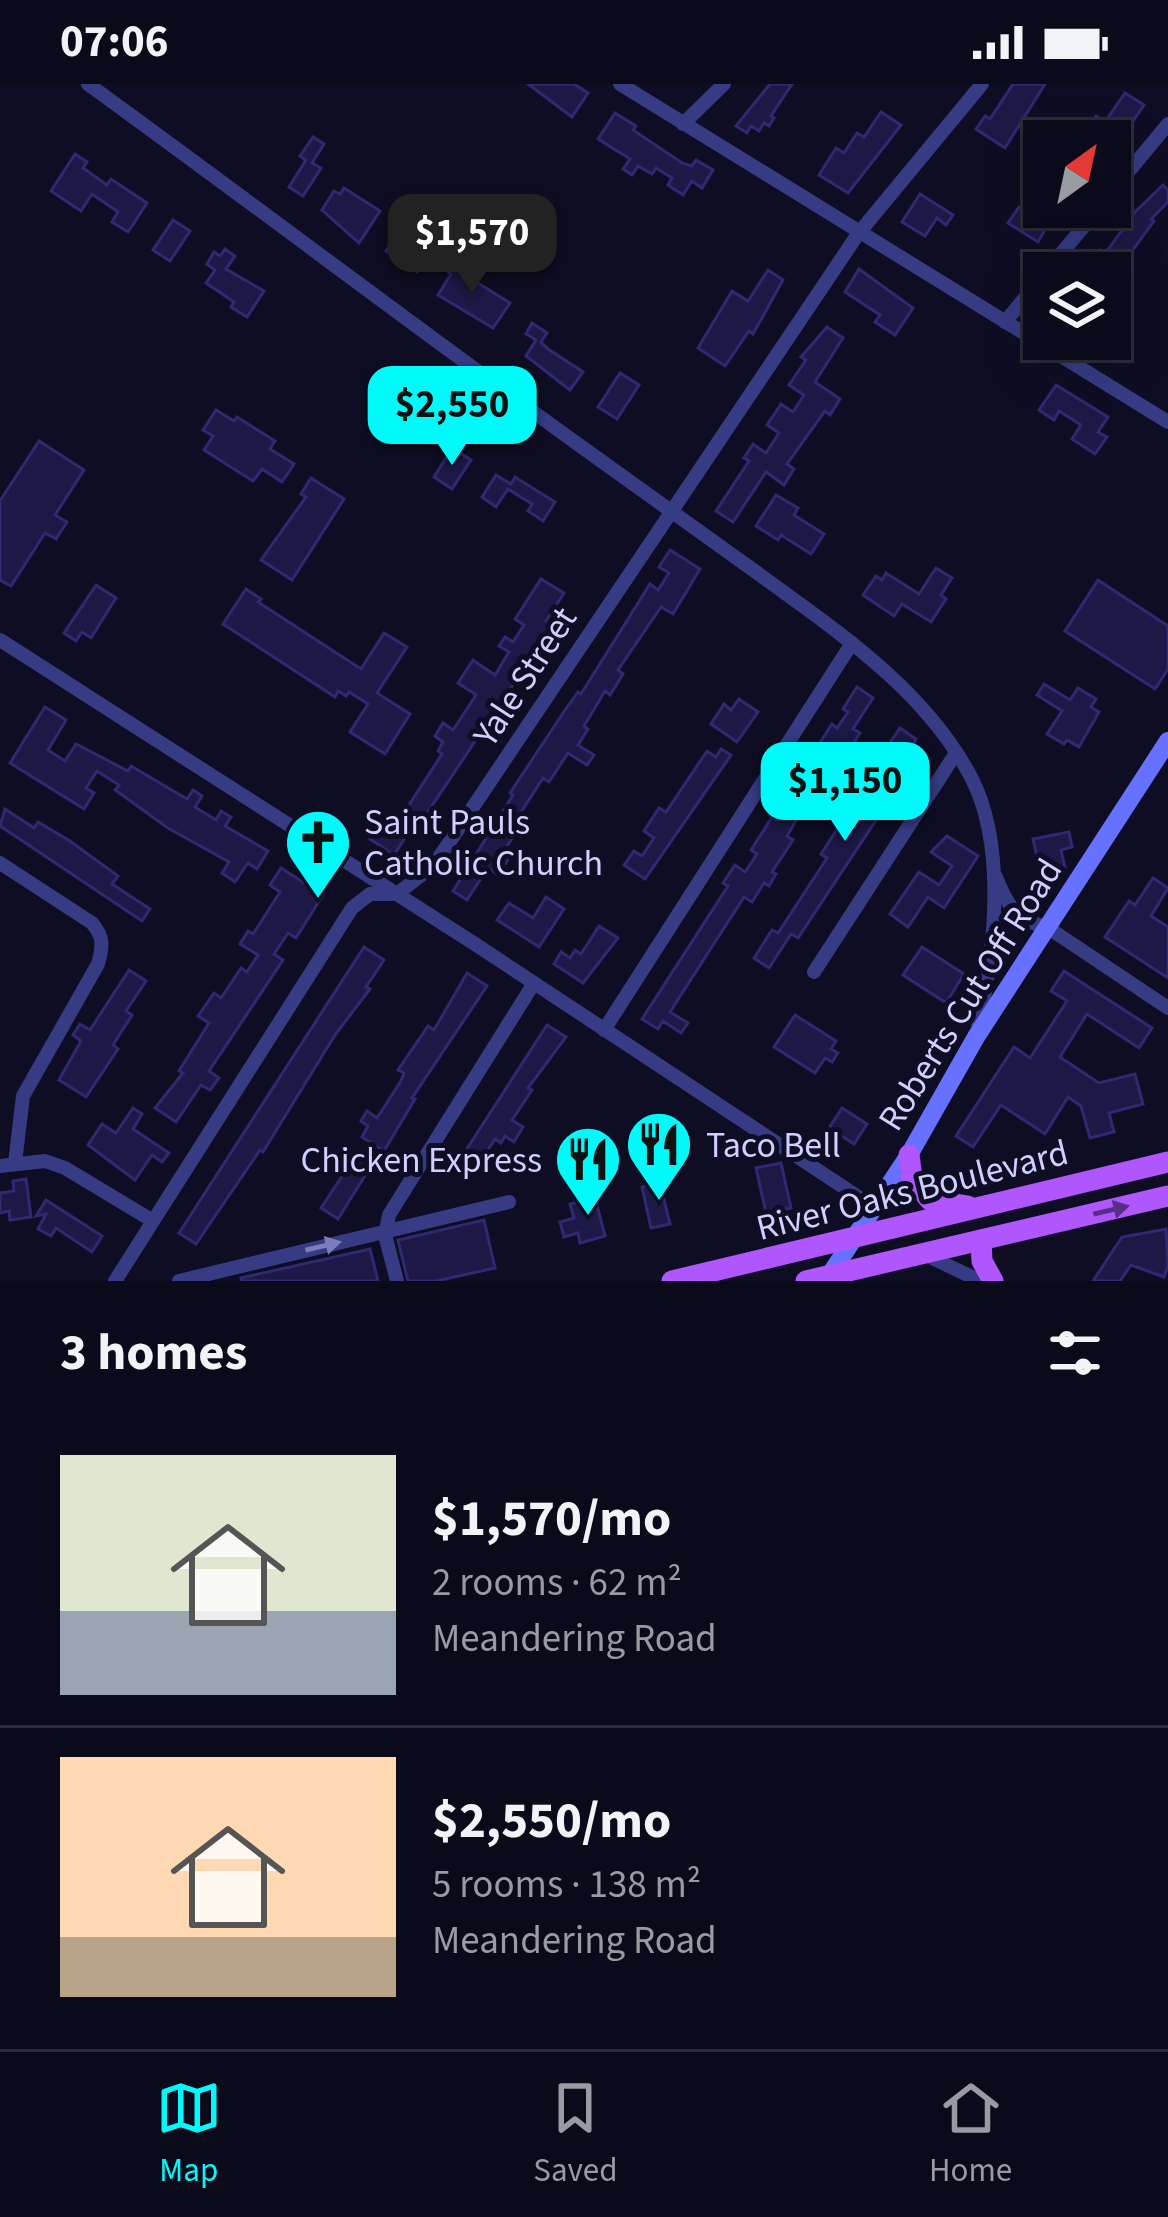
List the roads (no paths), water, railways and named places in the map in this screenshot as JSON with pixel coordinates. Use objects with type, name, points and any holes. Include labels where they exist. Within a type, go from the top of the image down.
[{"type":"main road","points":[[909,1155],[912,1178],[930,1200],[987,1206]]},
{"type":"main road","name":"River Oaks Boulevard","points":[[673,1281],[1168,1162]]},
{"type":"main road","points":[[1046,1191],[1053,1223]]},
{"type":"main road","name":"River Oaks Boulevard","points":[[806,1281],[1168,1196]]},
{"type":"main road","points":[[981,1240],[982,1261],[994,1281]]},
{"type":"street","points":[[88,84],[852,643],[901,685],[956,753],[985,808],[992,835],[994,873],[985,994],[976,1037]]},
{"type":"street","points":[[620,84],[858,234],[1166,416]]},
{"type":"street","points":[[683,124],[724,84]]},
{"type":"street","name":"Yale Street","points":[[116,1281],[352,908],[370,894],[397,894],[412,886],[448,845],[858,234],[982,84]]},
{"type":"street","points":[[1131,169],[1168,124]]},
{"type":"street","points":[[1063,252],[1083,228]]},
{"type":"street","points":[[1005,322],[1023,300]]},
{"type":"street","points":[[0,640],[875,1208]]},
{"type":"street","points":[[604,1030],[852,643]]},
{"type":"street","name":"Roberts Cut Off Road","points":[[828,1278],[909,1155],[976,1037],[1168,741]]},
{"type":"street","points":[[814,972],[956,753]]},
{"type":"street","points":[[0,863],[92,923],[102,934],[103,948],[22,1096],[8,1165],[45,1161],[65,1168],[153,1222]]},
{"type":"street","points":[[994,873],[1007,905],[1026,923],[1047,927],[1168,1007]]},
{"type":"street","points":[[397,1281],[386,1232],[389,1215],[534,983]]},
{"type":"street","points":[[179,1281],[508,1202]]},
{"type":"street","points":[[924,1254],[980,1281]]},
{"type":"place","name":"Saint Pauls Catholic Church","points":[[318,901]]},
{"type":"place","name":"Taco Bell","points":[[659,1203]]},
{"type":"place","name":"Chicken Express","points":[[588,1218]]}]
